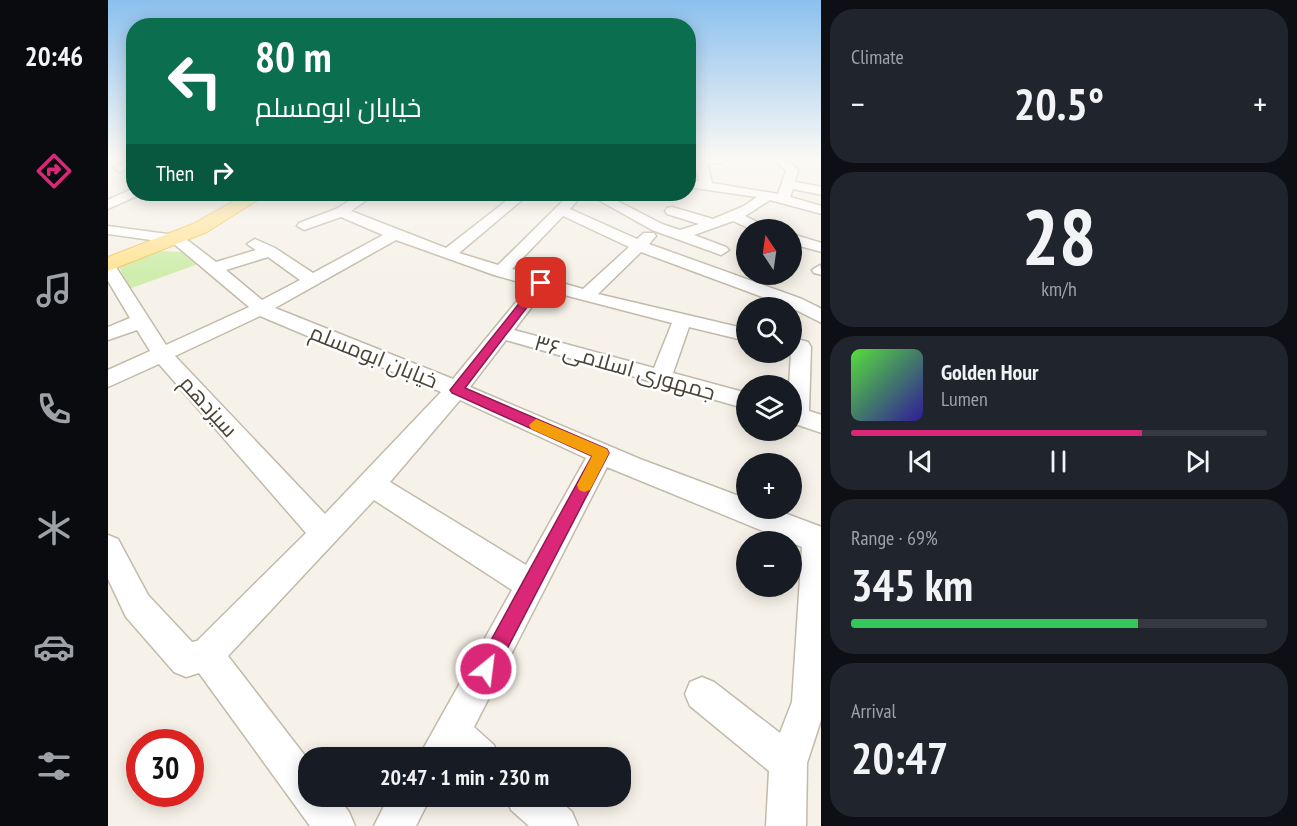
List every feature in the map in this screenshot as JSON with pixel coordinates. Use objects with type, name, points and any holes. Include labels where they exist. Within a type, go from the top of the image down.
[{"type":"main road","points":[[108,266],[200,228],[245,201]]},
{"type":"street","points":[[108,205],[126,196]]},
{"type":"street","points":[[680,234],[711,222],[735,217],[756,206],[767,196]]},
{"type":"street","points":[[770,196],[821,210]]},
{"type":"street","points":[[304,226],[341,212],[358,201]]},
{"type":"street","points":[[449,253],[514,201]]},
{"type":"street","points":[[500,272],[570,201]]},
{"type":"street","points":[[608,201],[657,227],[720,250]]},
{"type":"street","points":[[560,210],[640,246],[796,303],[821,316]]},
{"type":"street","points":[[672,211],[711,222]]},
{"type":"street","points":[[341,212],[394,235],[500,272],[736,332]]},
{"type":"street","points":[[735,217],[740,219]]},
{"type":"street","points":[[587,295],[657,227]]},
{"type":"street","points":[[108,230],[177,238]]},
{"type":"street","points":[[108,379],[260,309],[394,235]]},
{"type":"street","name":"خیابان ابومسلم","points":[[177,238],[215,268],[260,309],[456,390],[631,467],[819,540]]},
{"type":"street","points":[[802,242],[821,248]]},
{"type":"street","points":[[255,244],[270,251],[313,281]]},
{"type":"street","points":[[215,268],[270,251]]},
{"type":"street","name":"سیزدهم","points":[[108,266],[162,355],[325,534]]},
{"type":"street","points":[[108,549],[136,606],[186,660],[206,655],[372,485],[456,390],[541,283]]},
{"type":"street","points":[[661,378],[682,320]]},
{"type":"street","points":[[108,334],[141,321]]},
{"type":"street","name":"جمهوری اسلامی ۳۶","points":[[502,333],[736,399]]},
{"type":"street","points":[[801,375],[805,348]]},
{"type":"street","points":[[802,417],[821,424]]},
{"type":"street","points":[[444,745],[602,453]]},
{"type":"street","points":[[372,485],[532,585]]},
{"type":"street","points":[[786,826],[788,763],[815,706],[819,540]]},
{"type":"street","points":[[206,655],[298,777]]},
{"type":"street","points":[[702,694],[788,763]]},
{"type":"street","points":[[320,807],[335,826]]},
{"type":"street","points":[[394,826],[405,807]]},
{"type":"street","points":[[537,807],[558,826]]},
{"type":"green space","points":[[157,251],[186,252],[198,264],[129,289],[119,266]]},
{"type":"slow traffic","points":[[536,425],[602,453],[584,485]]},
{"type":"route","points":[[486,669],[602,453],[456,390],[541,283]]}]
